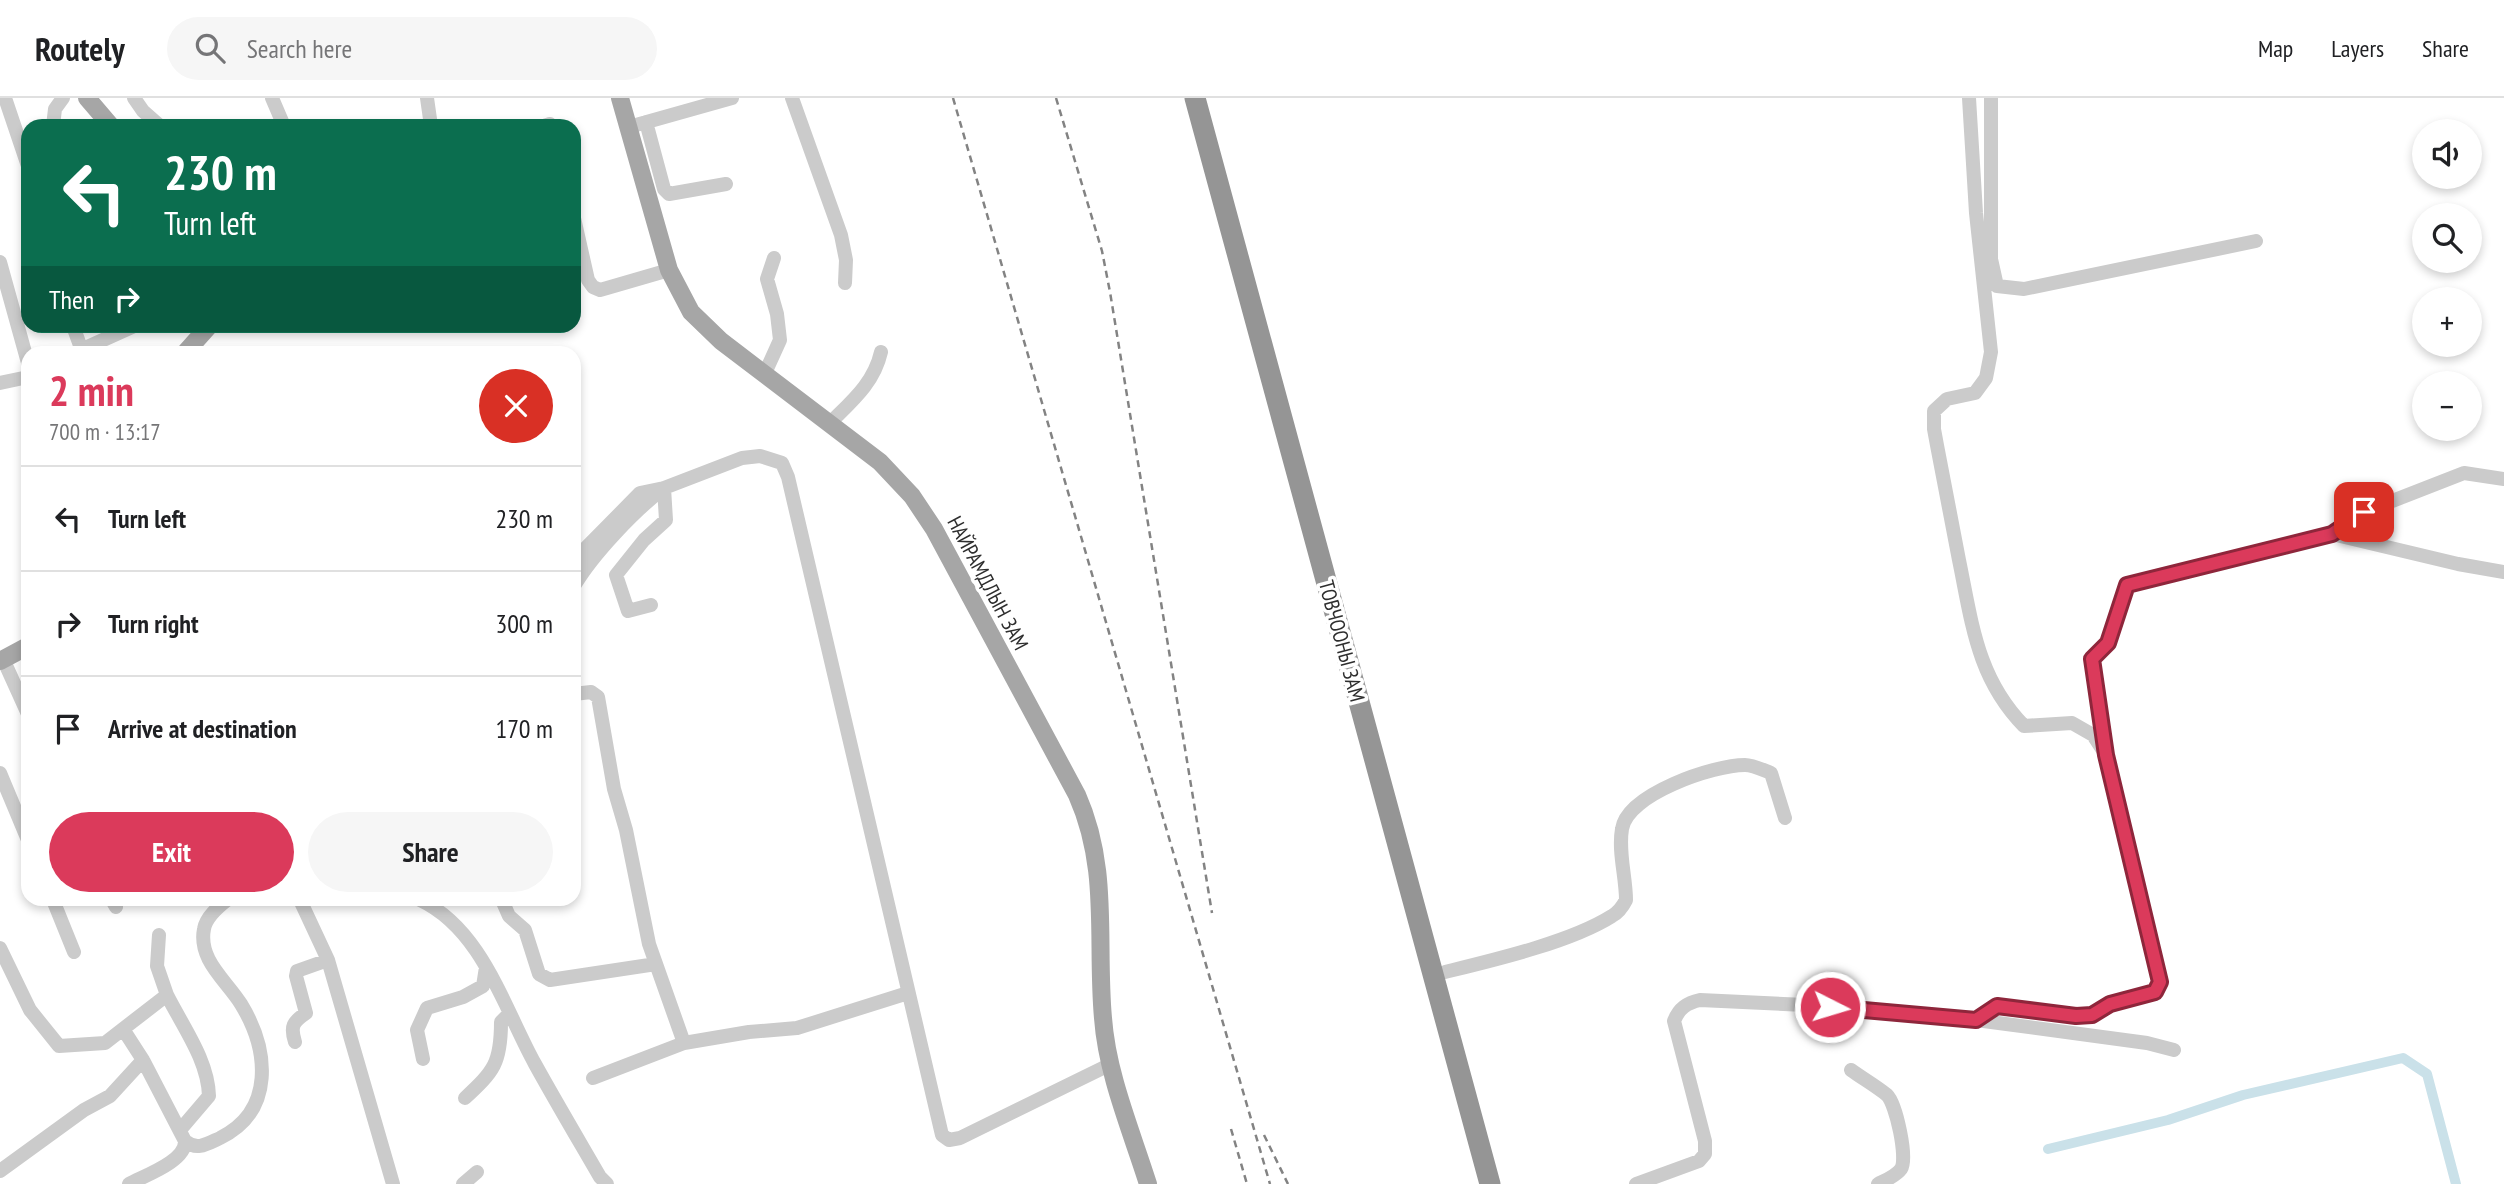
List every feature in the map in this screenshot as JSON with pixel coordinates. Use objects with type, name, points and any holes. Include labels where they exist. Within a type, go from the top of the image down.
[{"type":"highway","name":"ТОВЧООНЫ ЗАМ","points":[[1195,98],[1489,1184]]},
{"type":"highway","name":"ТОВЧООНЫ ЗАМ","points":[[1208,98],[1503,1184]]},
{"type":"main road","points":[[87,98],[105,119]]},
{"type":"main road","name":"НАЙРАМДЛЫН ЗАМ","points":[[620,98],[637,124],[668,270],[685,303],[699,321],[721,341],[889,471],[926,516],[1063,767],[1086,815],[1092,836],[1100,879],[1101,998],[1105,1035],[1111,1065],[1148,1184]]},
{"type":"main road","points":[[1,660],[21,650]]},
{"type":"street","points":[[5,98],[21,145]]},
{"type":"street","points":[[53,119],[55,108],[63,98]]},
{"type":"street","points":[[134,98],[152,119]]},
{"type":"street","points":[[272,98],[281,119]]},
{"type":"street","points":[[427,98],[430,119]]},
{"type":"street","points":[[792,98],[841,235],[846,260],[845,283]]},
{"type":"street","points":[[1969,98],[1976,213],[1991,352],[1986,378],[1975,393],[1947,399],[1934,411],[1934,429],[1976,648],[1994,690],[2006,708],[2024,726],[2072,723],[2093,735],[2106,755]]},
{"type":"street","points":[[1991,98],[1991,259],[1997,286],[2024,289],[2256,241]]},
{"type":"street","points":[[726,184],[669,194],[664,189],[637,124],[729,99]]},
{"type":"street","points":[[581,249],[588,280],[593,287],[600,290],[668,270]]},
{"type":"street","points":[[765,373],[780,340],[777,314],[767,279],[774,257]]},
{"type":"street","points":[[0,262],[23,346]]},
{"type":"street","points":[[85,346],[109,333]]},
{"type":"street","points":[[830,423],[868,384],[881,352]]},
{"type":"street","points":[[1,378],[21,377]]},
{"type":"street","points":[[581,553],[640,493],[664,488],[742,458],[760,456],[782,463],[786,469],[942,1135],[949,1140],[960,1138],[1111,1065]]},
{"type":"street","points":[[1976,1020],[1997,1006],[2076,1016],[2092,1015],[2110,1004],[2155,992],[2160,982],[2106,755],[2092,659],[2108,643],[2127,585],[2332,534],[2364,512],[2464,473],[2504,479]]},
{"type":"street","points":[[581,574],[630,518],[664,488]]},
{"type":"street","points":[[652,605],[628,611],[616,575],[644,540],[666,520],[664,488]]},
{"type":"street","points":[[2332,534],[2458,564],[2504,572]]},
{"type":"street","points":[[1,660],[21,700]]},
{"type":"street","points":[[581,694],[591,692],[598,697],[614,789],[626,830],[649,944],[684,1043]]},
{"type":"street","points":[[1445,972],[1545,944],[1614,915],[1626,900],[1622,828],[1632,810],[1648,796],[1659,791],[1689,778],[1747,765],[1771,773],[1785,818]]},
{"type":"street","points":[[0,773],[21,823]]},
{"type":"street","points":[[55,906],[74,952]]},
{"type":"street","points":[[123,1029],[143,1060],[183,1135],[193,1146],[201,1147],[236,1128],[246,1119],[261,1086],[262,1057],[242,1005],[216,973],[205,950],[203,937],[206,921],[221,906]]},
{"type":"street","points":[[303,906],[328,960],[393,1184]]},
{"type":"street","points":[[430,906],[448,916],[471,942],[554,1098],[600,1177],[607,1184]]},
{"type":"street","points":[[505,906],[509,916],[525,930],[539,974],[550,980],[656,964]]},
{"type":"street","points":[[129,1184],[177,1159],[185,1150],[183,1135],[209,1096],[209,1086],[198,1052],[167,995],[157,966],[159,935]]},
{"type":"street","points":[[0,948],[7,968],[30,1010],[58,1046],[106,1043],[167,995]]},
{"type":"street","points":[[295,1042],[292,1027],[294,1021],[306,1013],[297,971],[328,960]]},
{"type":"street","points":[[423,1059],[417,1030],[427,1008],[463,997],[483,986],[485,967]]},
{"type":"street","points":[[593,1078],[684,1043],[749,1032],[797,1028],[908,993]]},
{"type":"street","points":[[1636,1184],[1699,1161],[1705,1154],[1705,1141],[1674,1021],[1678,1012],[1689,1003],[1716,1000],[1793,1004],[1976,1020],[2147,1042],[2174,1050]]},
{"type":"street","points":[[465,1098],[496,1064],[501,1042],[501,1022],[509,1014]]},
{"type":"street","points":[[0,1171],[84,1110],[110,1096],[143,1060]]},
{"type":"street","points":[[1850,1070],[1889,1097],[1900,1133],[1904,1154],[1902,1166],[1895,1174],[1878,1184]]},
{"type":"street","points":[[463,1184],[477,1172]]},
{"type":"waterway","points":[[2048,1149],[2168,1120],[2243,1095],[2403,1058],[2427,1074],[2456,1184]]},
{"type":"railway","points":[[953,98],[1270,1184]]},
{"type":"railway","points":[[1056,98],[1102,251],[1110,292],[1212,913]]},
{"type":"railway","points":[[1231,1129],[1247,1184]]},
{"type":"railway","points":[[1264,1135],[1288,1184]]},
{"type":"route","points":[[1830,1007],[1976,1020],[1997,1006],[2076,1016],[2092,1015],[2110,1004],[2155,992],[2160,982],[2106,755],[2092,659],[2108,643],[2127,585],[2332,534],[2364,512]]}]
